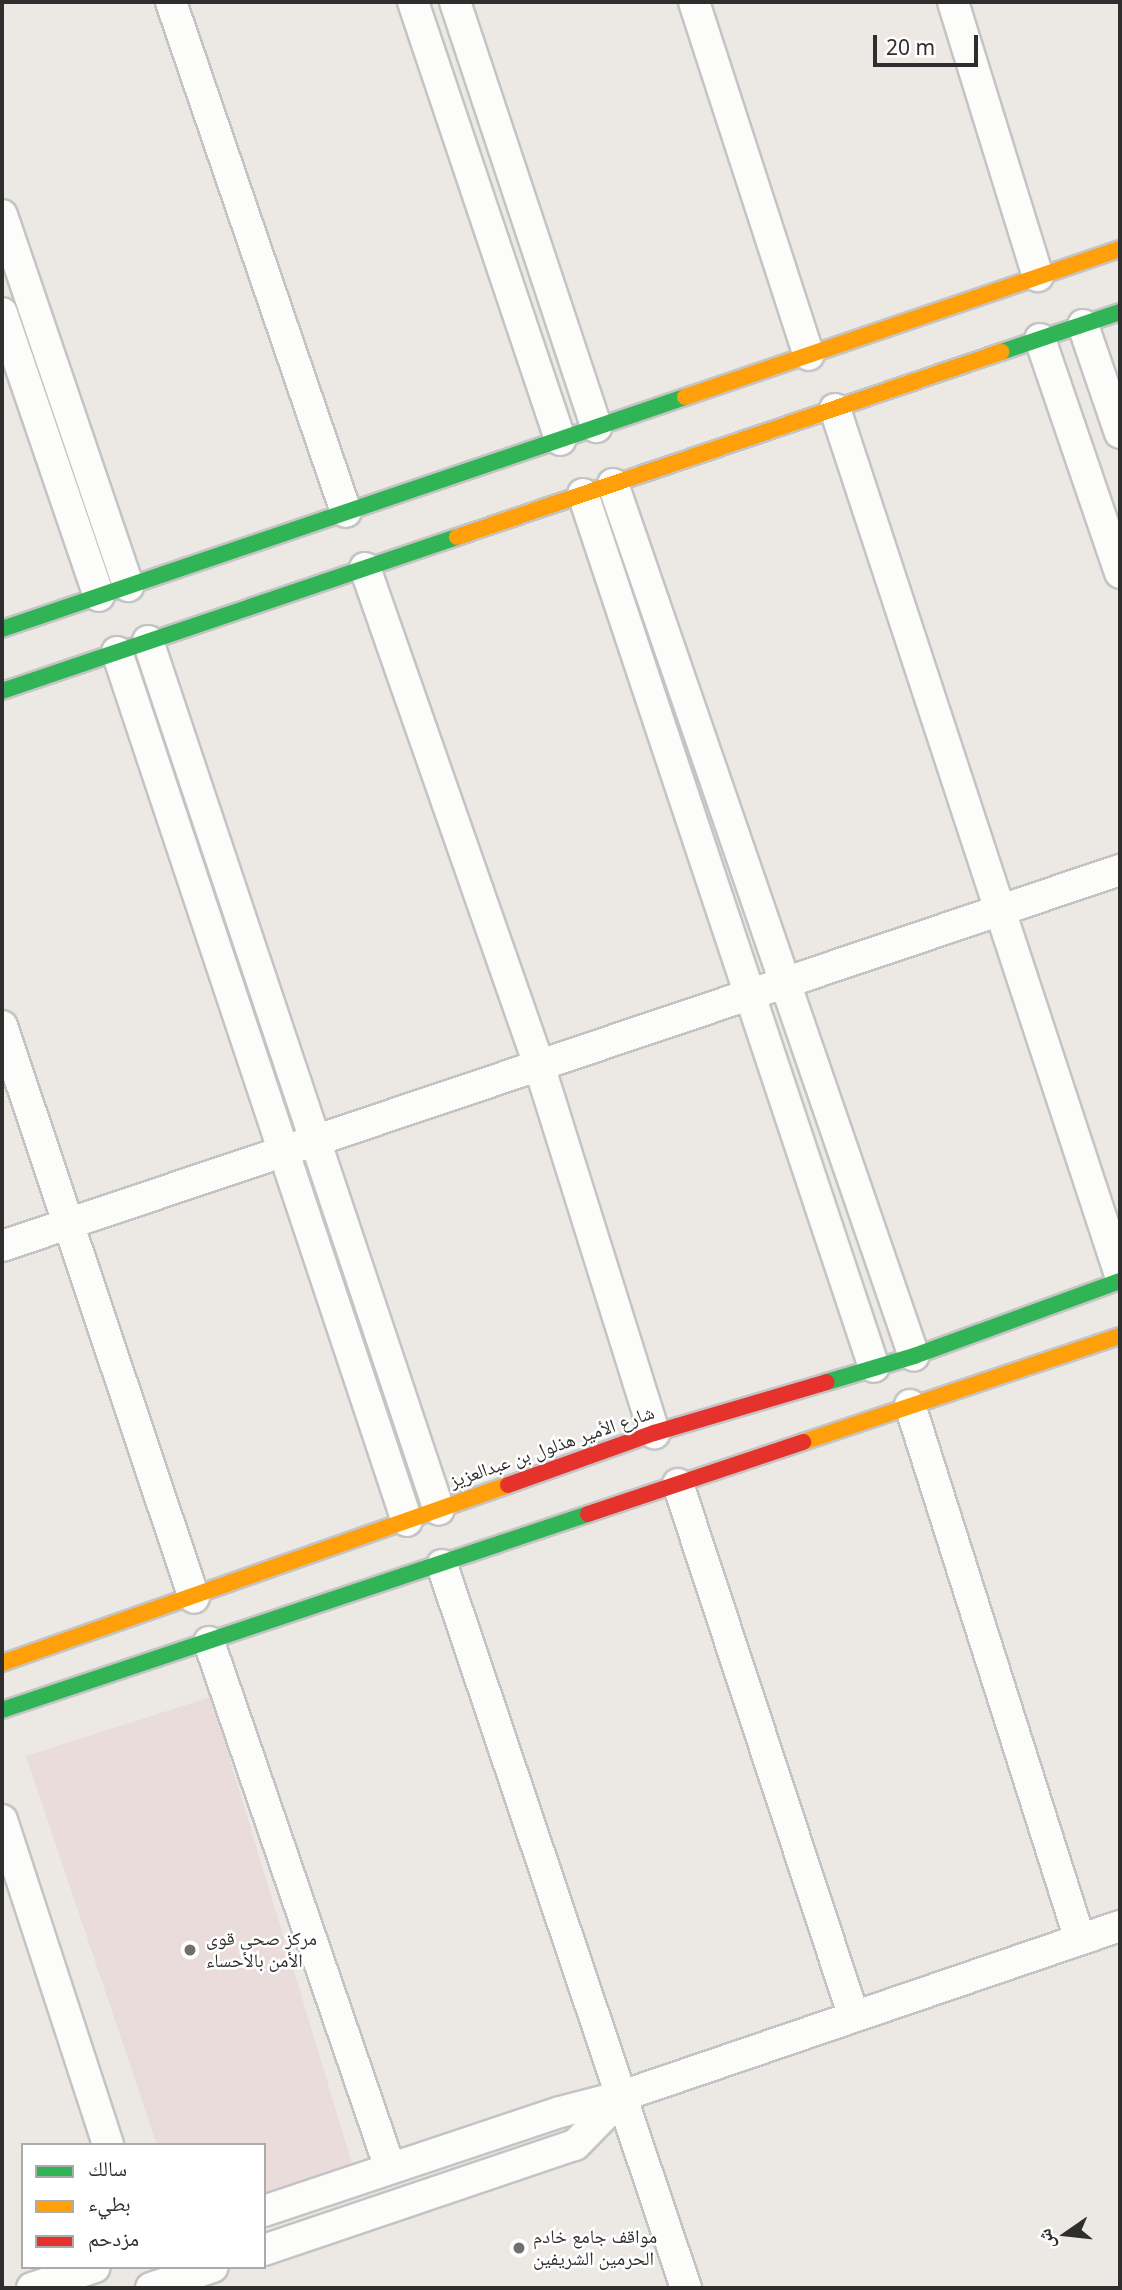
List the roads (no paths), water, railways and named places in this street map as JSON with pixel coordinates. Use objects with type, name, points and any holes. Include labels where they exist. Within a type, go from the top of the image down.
[{"type":"street","points":[[171,2],[346,512]]},
{"type":"street","points":[[413,2],[559,440]]},
{"type":"street","points":[[454,2],[596,427]]},
{"type":"street","points":[[694,2],[809,355]]},
{"type":"street","points":[[953,2],[1038,276]]},
{"type":"street","points":[[2,215],[128,586]]},
{"type":"street","points":[[2,629],[1120,248]]},
{"type":"street","points":[[2,691],[1120,312]]},
{"type":"street","points":[[2,313],[99,596]]},
{"type":"street","points":[[1083,325],[1120,433]]},
{"type":"street","points":[[1040,339],[1120,573]]},
{"type":"street","points":[[835,409],[1120,1275]]},
{"type":"street","points":[[613,484],[914,1356]]},
{"type":"street","points":[[583,494],[874,1367]]},
{"type":"street","points":[[365,568],[539,1065],[654,1433]]},
{"type":"street","points":[[148,641],[439,1510]]},
{"type":"street","points":[[117,652],[407,1521]]},
{"type":"street","points":[[2,1246],[1120,870]]},
{"type":"street","points":[[2,1026],[194,1598]]},
{"type":"street","name":"شارع الأمير هذلول بن عبدالعزيز","points":[[2,1663],[194,1598],[654,1433],[914,1356],[1120,1281]]},
{"type":"street","points":[[2,1710],[1120,1336]]},
{"type":"street","points":[[910,1405],[1080,1940]]},
{"type":"street","points":[[678,1484],[855,2017]]},
{"type":"street","points":[[442,1565],[686,2288]]},
{"type":"street","points":[[209,1642],[390,2168]]},
{"type":"street","points":[[2,1820],[106,2143]]},
{"type":"street","points":[[266,2210],[560,2112],[622,2096],[1120,1926]]},
{"type":"street","points":[[266,2249],[575,2145],[622,2096]]},
{"type":"street","points":[[32,2288],[89,2269]]},
{"type":"street","points":[[151,2288],[207,2269]]},
{"type":"place","name":"مركز صحي قوى الأمن بالأحساء","points":[[190,1950]]},
{"type":"place","name":"مواقف جامع خادم الحرمين الشريفين","points":[[519,2248]]}]
